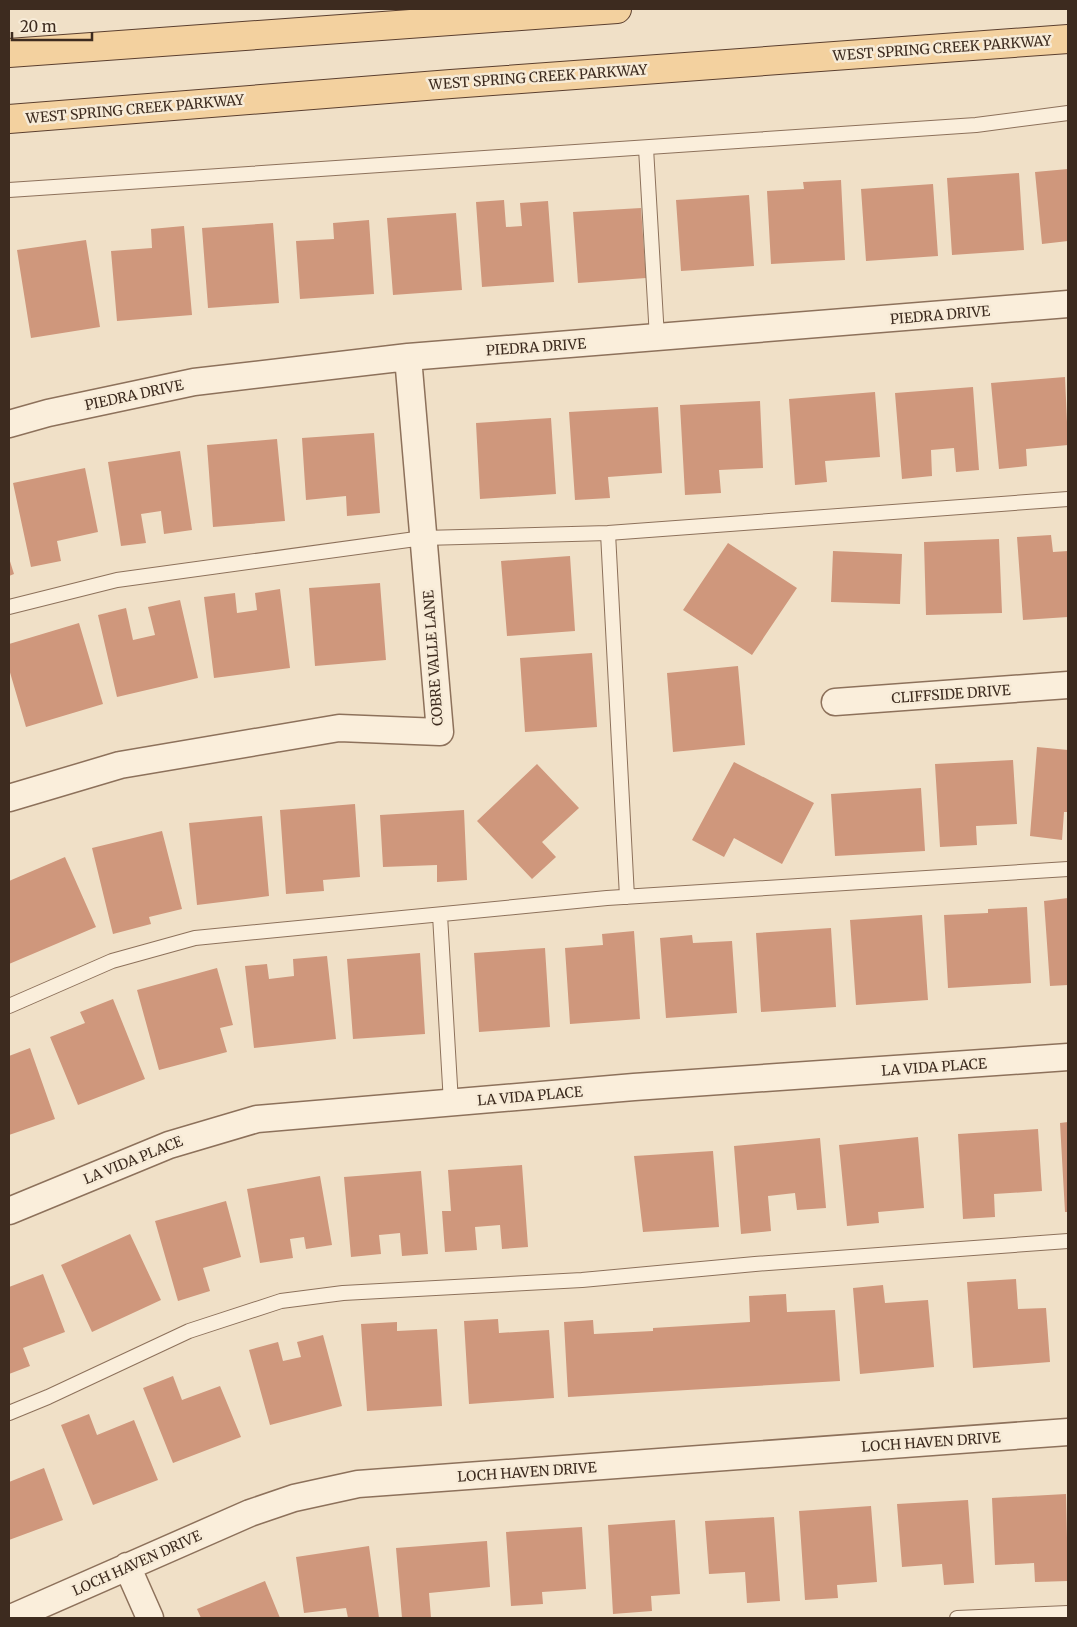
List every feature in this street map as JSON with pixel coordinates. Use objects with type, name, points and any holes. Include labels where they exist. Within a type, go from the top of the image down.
[{"type":"main road","points":[[9,53],[617,9]]},
{"type":"main road","name":"WEST SPRING CREEK PARKWAY","points":[[9,119],[450,84],[1068,39]]},
{"type":"street","name":"PIEDRA DRIVE","points":[[9,424],[48,413],[194,382],[408,357],[1068,304]]},
{"type":"street","name":"COBRE VALLE LANE","points":[[9,798],[120,765],[339,728],[440,732],[408,357]]},
{"type":"street","name":"CLIFFSIDE DRIVE","points":[[834,702],[1068,685]]},
{"type":"street","name":"LA VIDA PLACE","points":[[9,1210],[169,1144],[257,1119],[634,1087],[1068,1057]]},
{"type":"street","name":"LOCH HAVEN DRIVE","points":[[11,1618],[250,1513],[294,1498],[358,1484],[1068,1432]]},
{"type":"street","points":[[127,1566],[150,1618]]},
{"type":"lane","points":[[9,190],[976,125],[1068,113]]},
{"type":"lane","points":[[646,148],[657,338]]},
{"type":"lane","points":[[9,607],[117,580],[423,538],[608,534],[1068,499]]},
{"type":"lane","points":[[608,534],[627,897]]},
{"type":"lane","points":[[9,1006],[112,961],[195,938],[627,897],[1068,869]]},
{"type":"lane","points":[[440,915],[451,1103]]},
{"type":"lane","points":[[9,1413],[48,1397],[189,1331],[281,1302],[344,1293],[582,1280],[755,1264],[1068,1241]]},
{"type":"lane","points":[[957,1618],[1068,1613]]},
{"type":"building","points":[[1068,169],[1068,241],[1042,244],[1035,172]]},
{"type":"building","points":[[1019,173],[1024,250],[952,255],[947,178]]},
{"type":"building","points":[[841,180],[845,260],[771,264],[767,191],[804,189],[803,182]]},
{"type":"building","points":[[933,184],[938,256],[866,261],[861,189]]},
{"type":"building","points":[[749,195],[754,266],[681,271],[676,200]]},
{"type":"building","points":[[504,200],[506,227],[522,226],[520,203],[548,201],[554,282],[482,287],[476,202]]},
{"type":"building","points":[[641,208],[646,278],[578,283],[573,212]]},
{"type":"building","points":[[456,213],[462,290],[393,295],[387,218]]},
{"type":"building","points":[[369,220],[374,294],[300,299],[296,241],[334,239],[333,223]]},
{"type":"building","points":[[273,223],[279,303],[208,308],[202,228]]},
{"type":"building","points":[[184,226],[192,315],[117,321],[111,251],[152,248],[151,229]]},
{"type":"building","points":[[86,240],[100,327],[31,338],[17,250]]},
{"type":"building","points":[[1065,377],[1068,445],[1026,449],[1027,466],[999,469],[991,383]]},
{"type":"building","points":[[973,387],[979,470],[956,472],[954,448],[931,450],[932,476],[902,479],[895,393]]},
{"type":"building","points":[[875,392],[880,457],[825,461],[827,482],[795,485],[789,399]]},
{"type":"building","points":[[760,401],[763,468],[719,470],[721,493],[685,495],[680,405]]},
{"type":"building","points":[[658,407],[662,473],[608,477],[610,498],[575,500],[569,412]]},
{"type":"building","points":[[551,418],[556,494],[480,499],[476,423]]},
{"type":"building","points":[[374,433],[380,513],[347,516],[346,496],[306,500],[302,438]]},
{"type":"building","points":[[277,439],[285,521],[213,527],[207,445]]},
{"type":"building","points":[[180,451],[192,530],[164,534],[161,511],[141,514],[146,543],[121,546],[108,462]]},
{"type":"building","points":[[85,468],[98,532],[57,541],[61,561],[31,567],[13,483]]},
{"type":"building","points":[[1051,535],[1053,552],[1068,551],[1068,617],[1023,620],[1017,537]]},
{"type":"building","points":[[999,539],[1002,613],[926,615],[924,542]]},
{"type":"building","points":[[728,543],[797,588],[752,655],[683,610]]},
{"type":"building","points":[[833,551],[902,554],[900,604],[831,602]]},
{"type":"building","points":[[570,556],[575,631],[507,636],[501,561]]},
{"type":"building","points":[[9,558],[14,574],[9,576]]},
{"type":"building","points":[[380,583],[386,660],[315,666],[309,588]]},
{"type":"building","points":[[280,589],[290,668],[214,678],[204,597],[235,593],[237,613],[257,610],[255,593]]},
{"type":"building","points":[[180,600],[198,678],[117,697],[98,615],[126,608],[133,640],[155,635],[148,607]]},
{"type":"building","points":[[79,623],[103,704],[26,727],[9,669],[9,644]]},
{"type":"building","points":[[592,653],[597,727],[525,732],[520,658]]},
{"type":"building","points":[[738,666],[745,745],[673,752],[667,673]]},
{"type":"building","points":[[1037,747],[1068,750],[1068,812],[1064,812],[1062,840],[1030,836]]},
{"type":"building","points":[[1013,760],[1017,824],[976,826],[977,845],[940,847],[935,764]]},
{"type":"building","points":[[734,762],[814,803],[782,864],[734,838],[724,857],[692,840]]},
{"type":"building","points":[[537,764],[579,808],[542,842],[556,857],[532,879],[477,821]]},
{"type":"building","points":[[921,788],[925,851],[835,856],[831,794]]},
{"type":"building","points":[[355,804],[360,877],[323,880],[324,891],[286,894],[280,810]]},
{"type":"building","points":[[464,810],[467,880],[437,882],[437,865],[383,867],[380,815]]},
{"type":"building","points":[[262,816],[269,896],[197,905],[189,823]]},
{"type":"building","points":[[162,831],[182,909],[149,917],[151,924],[113,934],[92,848]]},
{"type":"building","points":[[65,857],[96,927],[9,964],[9,881]]},
{"type":"building","points":[[1068,898],[1068,985],[1050,986],[1044,901]]},
{"type":"building","points":[[1027,907],[1031,983],[948,988],[944,915],[988,913],[988,909]]},
{"type":"building","points":[[922,915],[928,1000],[856,1005],[850,920]]},
{"type":"building","points":[[831,928],[836,1007],[761,1012],[756,933]]},
{"type":"building","points":[[634,931],[640,1019],[570,1024],[565,948],[603,945],[602,934]]},
{"type":"building","points":[[692,935],[693,943],[732,941],[737,1013],[666,1018],[660,938]]},
{"type":"building","points":[[545,948],[550,1027],[479,1032],[474,953]]},
{"type":"building","points":[[420,953],[425,1034],[353,1039],[347,959]]},
{"type":"building","points":[[327,956],[336,1039],[254,1048],[245,966],[267,964],[269,979],[294,976],[293,959]]},
{"type":"building","points":[[217,968],[233,1025],[220,1028],[227,1052],[159,1070],[137,990]]},
{"type":"building","points":[[113,999],[145,1079],[78,1105],[50,1037],[85,1023],[80,1012]]},
{"type":"building","points":[[30,1048],[55,1119],[9,1135],[9,1056]]},
{"type":"building","points":[[1068,1122],[1068,1212],[1065,1212],[1060,1123]]},
{"type":"building","points":[[1038,1129],[1042,1191],[994,1194],[995,1217],[963,1219],[958,1134]]},
{"type":"building","points":[[918,1137],[924,1208],[878,1212],[879,1223],[847,1226],[839,1145]]},
{"type":"building","points":[[820,1138],[826,1208],[797,1210],[795,1193],[768,1196],[771,1231],[741,1234],[734,1146]]},
{"type":"building","points":[[713,1151],[719,1227],[643,1232],[634,1156]]},
{"type":"building","points":[[522,1165],[528,1247],[502,1249],[500,1225],[475,1227],[477,1250],[445,1252],[442,1211],[451,1211],[448,1170]]},
{"type":"building","points":[[421,1171],[428,1254],[402,1256],[400,1233],[379,1235],[381,1254],[351,1257],[344,1177]]},
{"type":"building","points":[[320,1176],[332,1245],[306,1249],[304,1237],[290,1239],[293,1258],[260,1263],[247,1189]]},
{"type":"building","points":[[226,1201],[241,1257],[203,1268],[210,1291],[178,1301],[155,1221]]},
{"type":"building","points":[[130,1234],[161,1300],[92,1332],[61,1265]]},
{"type":"building","points":[[43,1274],[65,1332],[23,1348],[30,1366],[9,1374],[9,1287]]},
{"type":"building","points":[[1016,1279],[1018,1309],[1046,1308],[1050,1362],[973,1368],[967,1282]]},
{"type":"building","points":[[883,1285],[885,1303],[928,1300],[934,1367],[860,1374],[853,1288]]},
{"type":"building","points":[[786,1294],[787,1312],[835,1310],[840,1381],[568,1397],[564,1322],[593,1320],[594,1334],[653,1331],[653,1328],[750,1322],[749,1296]]},
{"type":"building","points":[[498,1319],[499,1333],[549,1330],[554,1398],[469,1404],[464,1321]]},
{"type":"building","points":[[397,1322],[397,1331],[437,1329],[442,1406],[367,1411],[361,1324]]},
{"type":"building","points":[[323,1335],[342,1406],[270,1425],[249,1350],[278,1342],[283,1361],[301,1357],[297,1342]]},
{"type":"building","points":[[173,1376],[182,1400],[220,1386],[241,1437],[173,1463],[143,1388]]},
{"type":"building","points":[[89,1414],[97,1435],[134,1420],[158,1480],[93,1505],[61,1425]]},
{"type":"building","points":[[44,1468],[63,1520],[9,1540],[9,1482]]},
{"type":"building","points":[[1066,1494],[1068,1581],[1035,1582],[1034,1563],[995,1565],[992,1498]]},
{"type":"building","points":[[968,1500],[974,1583],[944,1585],[942,1564],[902,1567],[897,1504]]},
{"type":"building","points":[[871,1506],[877,1582],[837,1585],[838,1598],[805,1600],[799,1511]]},
{"type":"building","points":[[774,1517],[780,1601],[747,1603],[745,1572],[709,1574],[705,1521]]},
{"type":"building","points":[[675,1520],[680,1594],[651,1596],[652,1611],[613,1614],[608,1525]]},
{"type":"building","points":[[582,1527],[586,1589],[542,1592],[543,1604],[511,1606],[506,1532]]},
{"type":"building","points":[[487,1541],[490,1587],[429,1593],[431,1618],[402,1618],[396,1548]]},
{"type":"building","points":[[369,1546],[379,1618],[348,1618],[346,1608],[304,1613],[296,1557]]},
{"type":"building","points":[[265,1581],[280,1618],[201,1618],[197,1609]]}]
